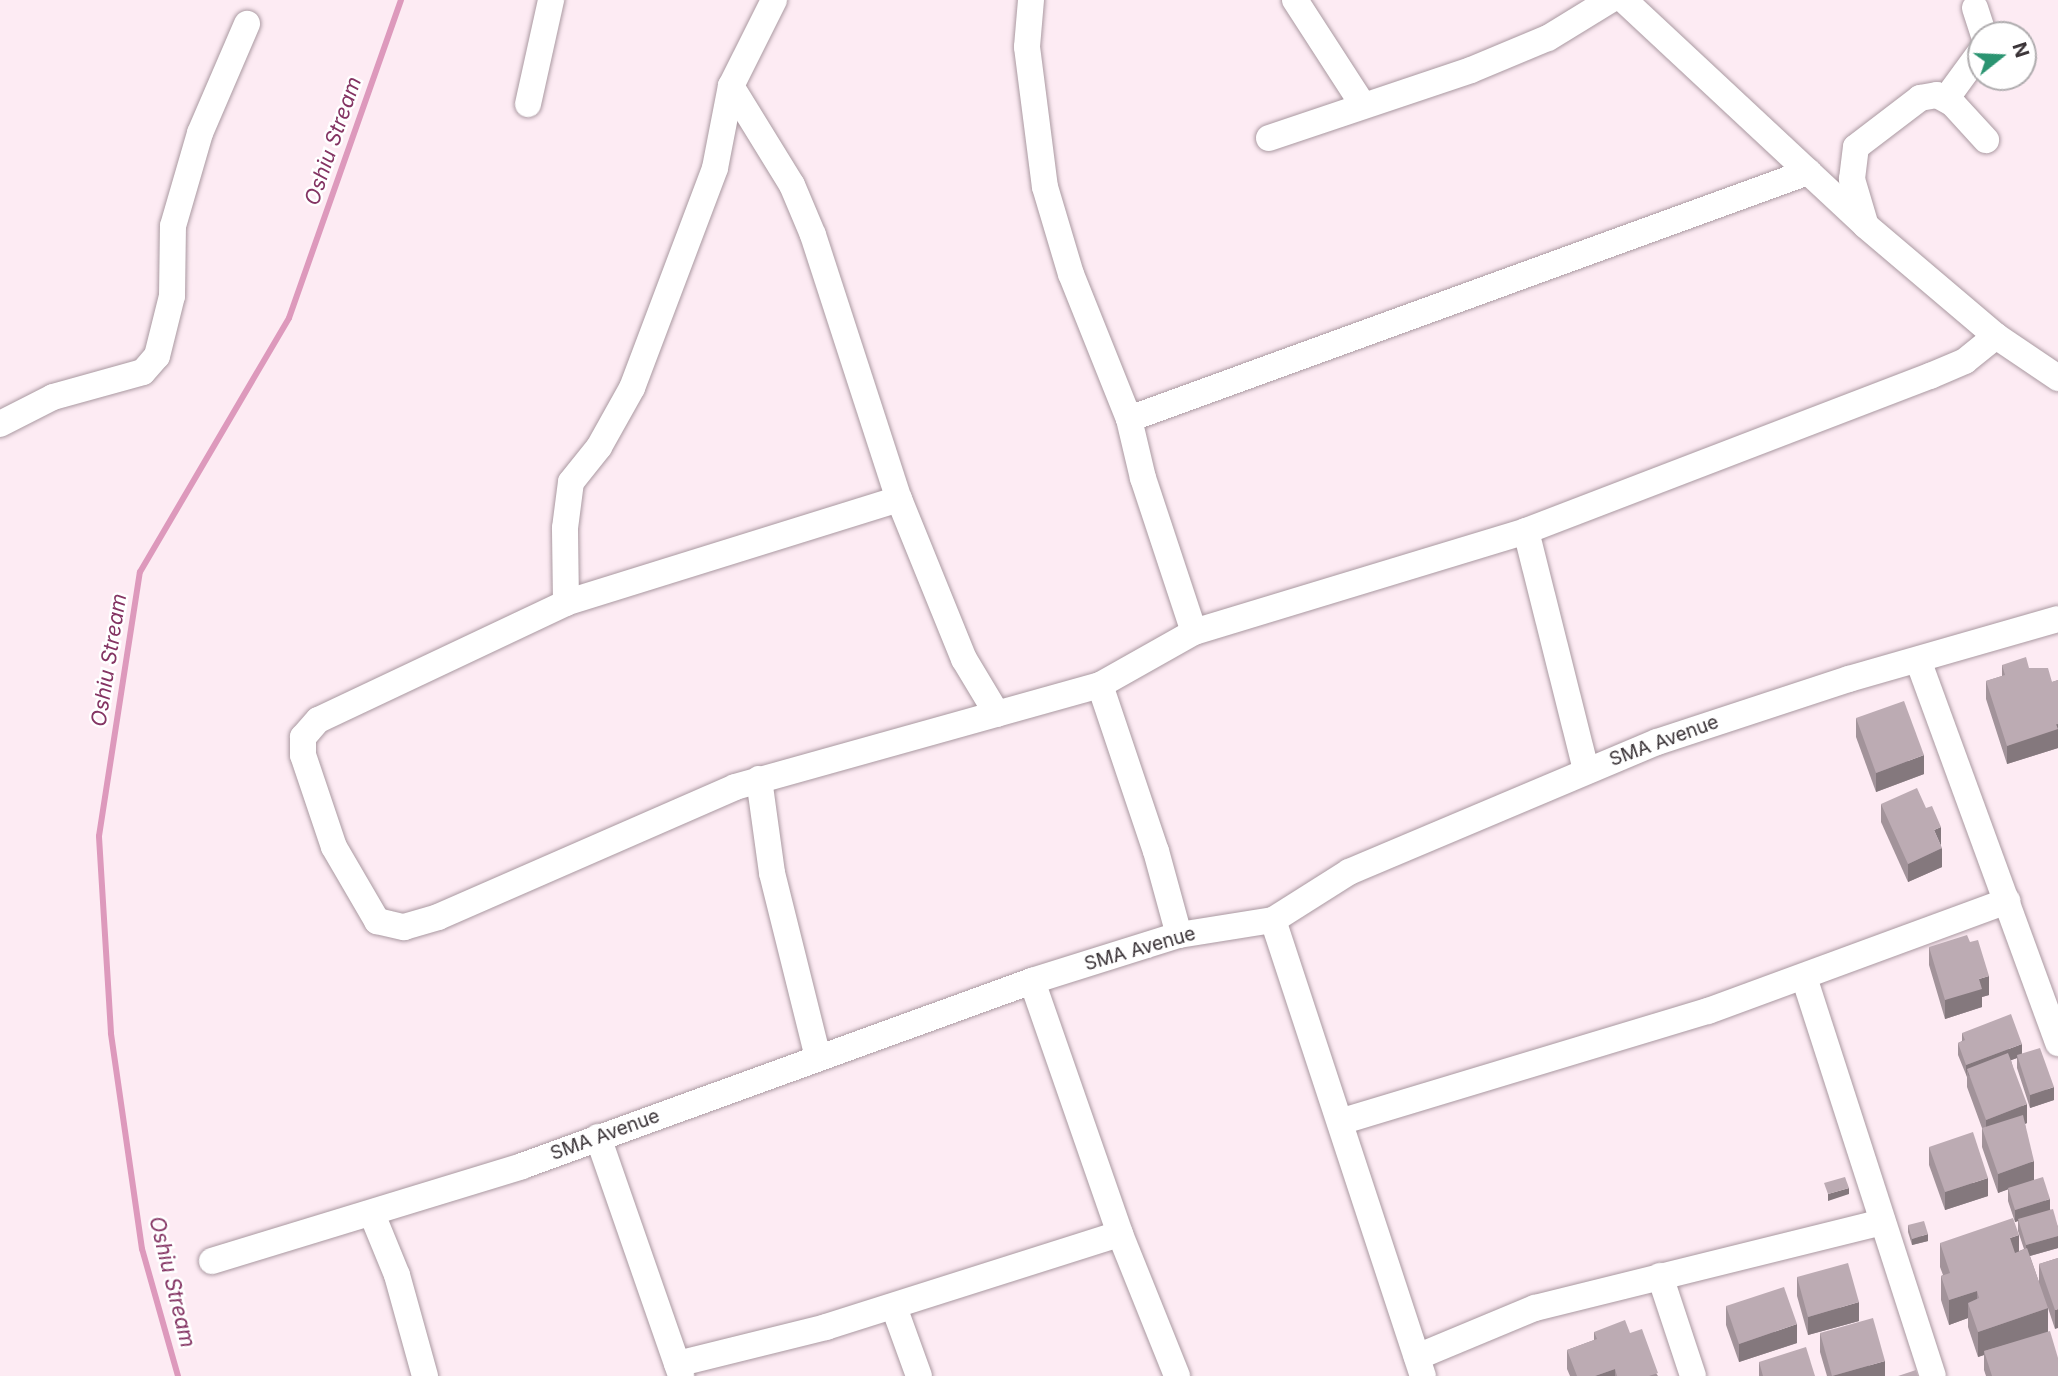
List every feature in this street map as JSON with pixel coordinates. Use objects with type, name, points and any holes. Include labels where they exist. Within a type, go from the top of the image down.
[{"type":"street","points":[[528,104],[551,0]]},
{"type":"street","points":[[566,603],[566,515],[571,482],[599,447],[632,388],[715,168],[731,86],[774,0]]},
{"type":"street","points":[[1031,0],[1027,47],[1045,187],[1070,274],[1129,419],[1143,478],[1194,632]]},
{"type":"street","points":[[1294,0],[1363,105]]},
{"type":"street","points":[[1269,138],[1535,43],[1610,0]]},
{"type":"street","points":[[1624,0],[1866,225],[1996,336],[2058,378]]},
{"type":"street","points":[[1975,8],[1979,21]]},
{"type":"street","points":[[0,424],[53,397],[143,372],[157,356],[172,296],[173,226],[200,133],[247,24]]},
{"type":"street","points":[[1945,99],[1967,70]]},
{"type":"street","points":[[731,86],[778,157],[813,234],[899,499],[964,659],[997,715]]},
{"type":"street","points":[[1866,225],[1852,179],[1856,147],[1920,98],[1937,95],[1945,99],[1986,140]]},
{"type":"street","points":[[1129,419],[1808,173]]},
{"type":"street","points":[[899,499],[566,603],[318,720],[303,737],[303,755],[334,847],[377,922],[404,927],[438,917],[760,779],[1100,685],[1194,632],[1526,531],[1930,376],[1965,360],[1996,336]]},
{"type":"street","points":[[1526,531],[1586,770]]},
{"type":"street","name":"SMA Avenue","points":[[212,1261],[373,1214],[598,1137],[1032,981],[1179,935],[1273,920],[1349,872],[1586,770],[1769,705],[2058,619]]},
{"type":"street","points":[[1918,660],[2058,1043]]},
{"type":"street","points":[[1100,685],[1156,851],[1179,935]]},
{"type":"street","points":[[760,779],[772,873],[818,1058]]},
{"type":"street","points":[[1343,1121],[1708,1011],[2007,901]]},
{"type":"street","points":[[1273,920],[1343,1121],[1420,1366],[1535,1308],[1883,1222]]},
{"type":"street","points":[[1804,977],[1933,1376]]},
{"type":"street","points":[[1032,981],[1120,1234],[1177,1376]]},
{"type":"street","points":[[598,1137],[679,1370],[894,1307],[1120,1234]]},
{"type":"street","points":[[373,1214],[397,1275],[425,1376]]},
{"type":"street","points":[[1660,1276],[1693,1376]]},
{"type":"street","points":[[894,1307],[919,1376]]},
{"type":"building","points":[[2026,657],[2029,668],[2048,668],[2052,682],[2058,680],[2058,729],[2007,746],[1986,681],[2005,675],[2002,665]]},
{"type":"building","points":[[1904,701],[1924,755],[1876,773],[1856,718]]},
{"type":"building","points":[[1917,788],[1926,808],[1932,806],[1941,827],[1934,830],[1942,848],[1908,864],[1881,804]]},
{"type":"building","points":[[1967,935],[1970,942],[1978,940],[1989,976],[1979,979],[1982,989],[1945,1000],[1929,947]]},
{"type":"building","points":[[2011,1014],[2022,1044],[1966,1065],[1958,1043],[1965,1040],[1962,1033]]},
{"type":"building","points":[[2040,1048],[2054,1087],[2030,1095],[2017,1055]]},
{"type":"building","points":[[2008,1053],[2027,1104],[1986,1120],[1967,1069]]},
{"type":"building","points":[[2023,1115],[2034,1161],[1998,1174],[1982,1128]]},
{"type":"building","points":[[1973,1132],[1988,1178],[1945,1192],[1929,1147]]},
{"type":"building","points":[[1845,1177],[1849,1188],[1828,1194],[1824,1183]]},
{"type":"building","points":[[2043,1177],[2050,1199],[2015,1210],[2008,1188]]},
{"type":"building","points":[[2053,1209],[2058,1236],[2026,1245],[2018,1219]]},
{"type":"building","points":[[2013,1218],[2019,1235],[2010,1238],[2015,1253],[2027,1248],[2048,1308],[1978,1332],[1968,1303],[1979,1298],[1977,1291],[1949,1300],[1941,1276],[1950,1273],[1940,1243]]},
{"type":"building","points":[[1924,1221],[1928,1234],[1912,1239],[1908,1225]]},
{"type":"building","points":[[2058,1258],[2058,1309],[2055,1310],[2039,1264]]},
{"type":"building","points":[[1848,1263],[1859,1302],[1808,1317],[1797,1277]]},
{"type":"building","points":[[1784,1287],[1797,1324],[1739,1344],[1726,1306]]},
{"type":"building","points":[[1873,1318],[1885,1361],[1832,1376],[1820,1333]]},
{"type":"building","points":[[1625,1320],[1630,1333],[1642,1329],[1658,1373],[1649,1376],[1617,1376],[1615,1369],[1595,1376],[1577,1376],[1567,1350],[1597,1339],[1594,1332]]},
{"type":"building","points":[[2050,1331],[2058,1358],[2058,1376],[1992,1376],[1984,1351]]},
{"type":"building","points":[[1806,1347],[1815,1376],[1763,1376],[1759,1362]]},
{"type":"building","points":[[1916,1370],[1918,1376],[1898,1376]]},
{"type":"waterway","name":"Oshiu Stream","points":[[178,1376],[142,1249],[111,1033],[99,836],[140,572],[289,318],[401,0]]}]
